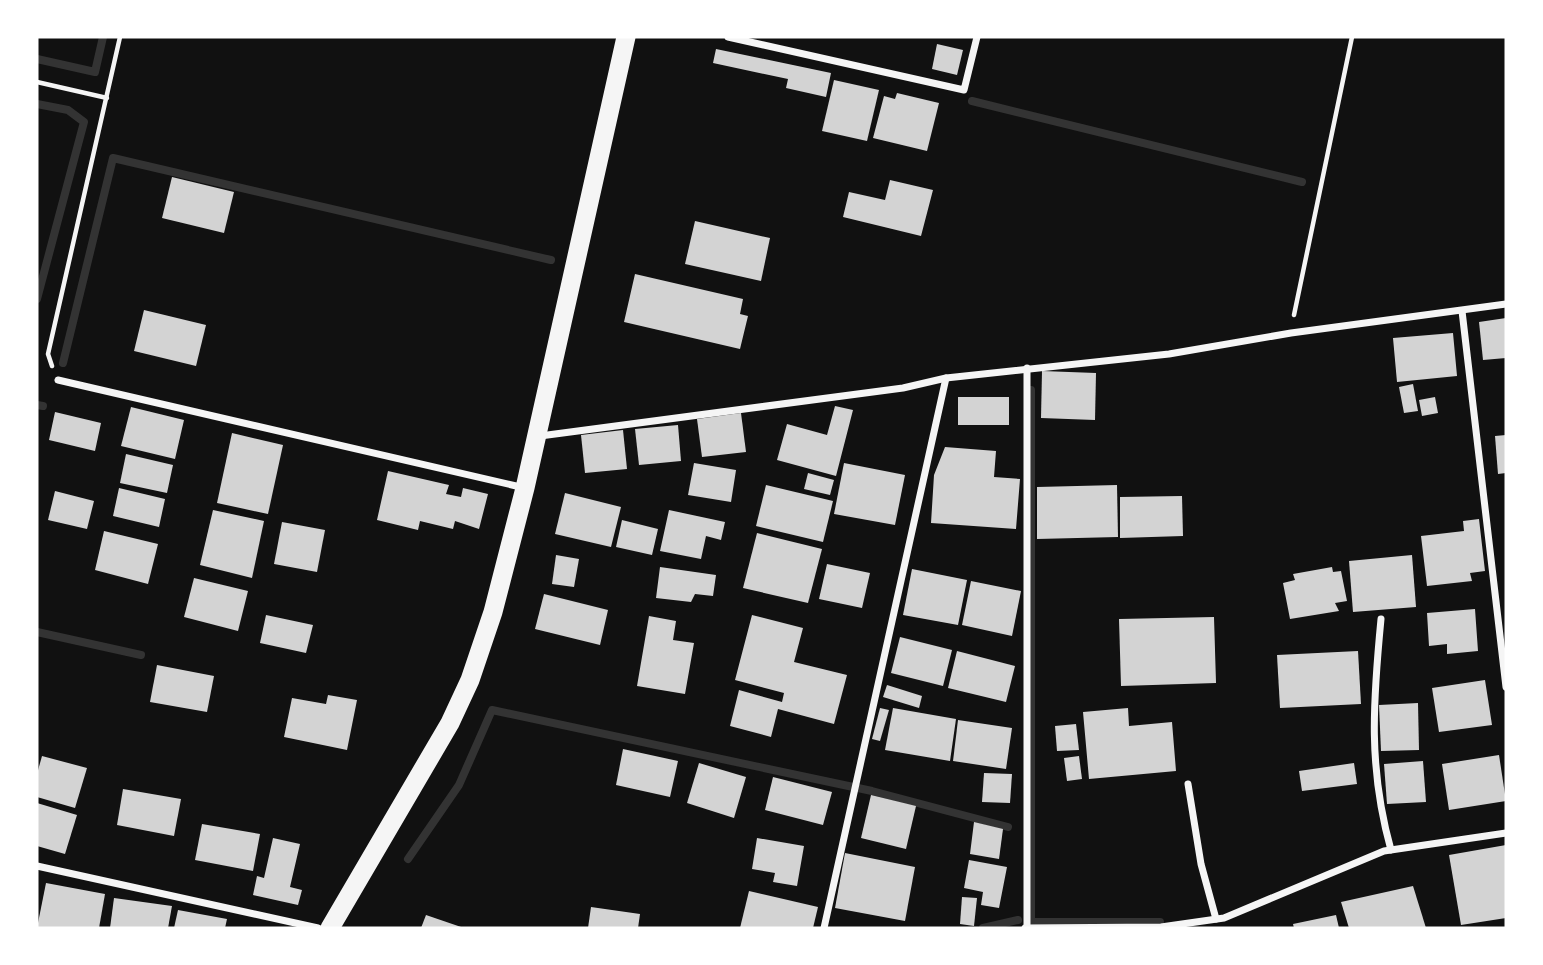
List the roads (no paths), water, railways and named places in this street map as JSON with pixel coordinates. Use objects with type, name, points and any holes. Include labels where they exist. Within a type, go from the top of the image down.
[{"type":"highway","points":[[330,928],[450,723],[470,680],[493,612],[525,488],[626,37]]},
{"type":"street","points":[[728,37],[964,90],[977,37]]},
{"type":"street","points":[[537,436],[903,388],[946,378],[1169,354],[1290,333],[1506,304]]},
{"type":"street","points":[[1462,311],[1506,687]]},
{"type":"street","points":[[1027,368],[1026,928],[1161,928],[1216,919],[1391,850],[1506,833]]},
{"type":"street","points":[[824,928],[946,378]]},
{"type":"street","points":[[58,380],[525,488]]},
{"type":"street","points":[[1381,619],[1372,717],[1379,809],[1391,850]]},
{"type":"street","points":[[1188,784],[1201,864],[1216,919]]},
{"type":"street","points":[[37,866],[318,928]]},
{"type":"waterway","points":[[37,59],[95,72],[103,37]]},
{"type":"waterway","points":[[972,101],[1302,182]]},
{"type":"waterway","points":[[37,104],[68,110],[84,122],[37,299]]},
{"type":"waterway","points":[[63,363],[113,158],[551,260]]},
{"type":"waterway","points":[[1031,390],[1031,922],[1160,922]]},
{"type":"waterway","points":[[37,405],[43,406]]},
{"type":"waterway","points":[[37,632],[141,655]]},
{"type":"waterway","points":[[408,859],[459,785],[492,710],[872,791],[1008,827]]},
{"type":"waterway","points":[[983,928],[1018,920]]}]
